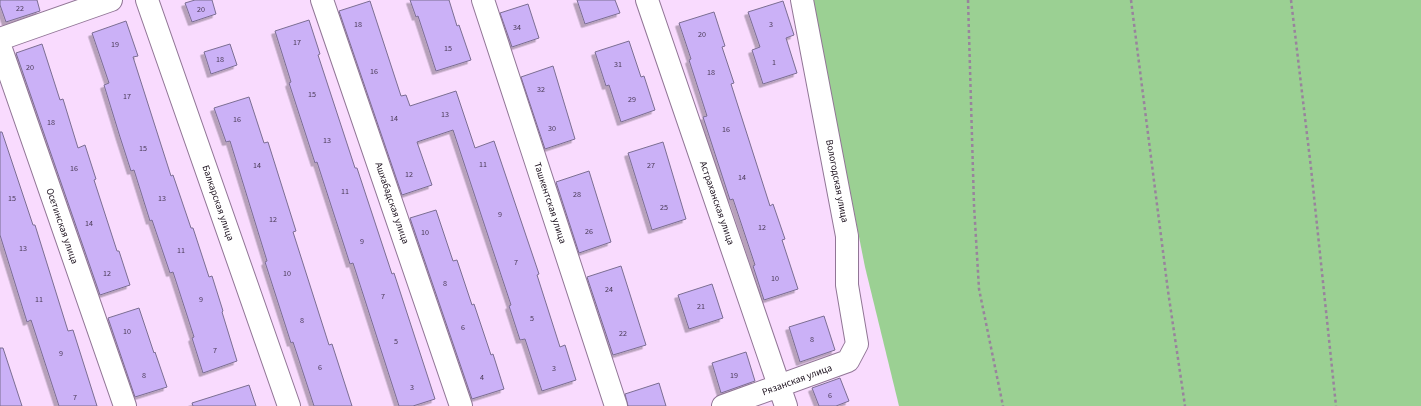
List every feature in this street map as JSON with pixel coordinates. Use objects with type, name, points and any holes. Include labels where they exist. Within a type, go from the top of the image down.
[{"type":"street","points":[[0,39],[111,0]]},
{"type":"street","name":"Балкарская улица","points":[[147,0],[289,406]]},
{"type":"street","name":"Ашхабадская улица","points":[[322,0],[461,406]]},
{"type":"street","name":"Ташкентская улица","points":[[483,0],[616,406]]},
{"type":"street","name":"Астраханская улица","points":[[647,0],[782,396]]},
{"type":"street","name":"Вологодская улица","points":[[802,0],[847,236],[847,285],[856,344],[848,361]]},
{"type":"street","name":"Осетинская улица","points":[[0,46],[125,406]]},
{"type":"street","name":"Рязанская улица","points":[[723,406],[782,396],[848,361]]},
{"type":"path","points":[[968,0],[974,205],[979,289],[1003,406]]},
{"type":"path","points":[[1131,0],[1168,290],[1185,406]]},
{"type":"path","points":[[1291,0],[1312,176],[1336,406]]},
{"type":"green space","points":[[812,0],[1421,0],[1421,406],[899,406],[865,267]]},
{"type":"building","points":[[0,0],[37,0],[40,11],[6,22],[0,5]]},
{"type":"building","points":[[195,0],[212,0],[216,14],[192,22],[185,3]]},
{"type":"building","points":[[410,0],[449,0],[457,26],[459,25],[471,60],[436,71],[418,16],[416,17]]},
{"type":"building","points":[[577,0],[615,0],[620,13],[585,24]]},
{"type":"building","points":[[370,1],[401,96],[406,95],[410,106],[456,91],[475,148],[494,141],[539,274],[537,275],[560,347],[565,345],[576,380],[542,391],[525,339],[520,340],[509,306],[511,305],[453,130],[417,142],[432,185],[402,195],[339,11]]},
{"type":"building","points":[[783,1],[794,35],[786,38],[797,73],[763,84],[752,50],[760,47],[748,12]]},
{"type":"building","points":[[528,4],[539,38],[512,47],[500,13]]},
{"type":"building","points":[[714,12],[725,46],[722,47],[734,83],[731,84],[770,206],[773,204],[785,239],[782,240],[798,289],[764,300],[753,266],[755,265],[733,199],[730,200],[703,117],[707,116],[679,23]]},
{"type":"building","points":[[309,20],[320,54],[318,55],[355,168],[357,168],[392,274],[394,273],[435,399],[413,406],[399,406],[353,263],[350,264],[317,162],[315,163],[289,83],[291,82],[275,31]]},
{"type":"building","points":[[126,21],[138,56],[133,57],[171,176],[173,175],[191,228],[193,228],[209,277],[212,276],[237,361],[203,373],[192,338],[194,337],[173,272],[170,273],[152,220],[150,221],[134,170],[131,171],[104,85],[109,83],[92,33]]},
{"type":"building","points":[[629,41],[641,77],[644,76],[655,110],[621,122],[609,85],[606,86],[595,52]]},
{"type":"building","points":[[42,44],[60,100],[63,99],[78,148],[85,145],[96,179],[94,180],[117,251],[119,251],[130,285],[100,295],[16,53]]},
{"type":"building","points":[[230,44],[237,65],[211,74],[204,52]]},
{"type":"building","points":[[553,66],[575,139],[545,149],[521,77]]},
{"type":"building","points":[[249,97],[264,143],[268,142],[296,231],[293,232],[329,345],[332,344],[352,406],[314,406],[293,342],[291,343],[265,262],[267,261],[230,141],[226,142],[214,108]]},
{"type":"building","points":[[0,132],[2,132],[33,225],[35,225],[68,331],[73,330],[97,406],[59,406],[31,320],[27,322],[0,235]]},
{"type":"building","points":[[663,142],[686,219],[652,230],[628,153]]},
{"type":"building","points":[[589,171],[611,242],[579,253],[556,182]]},
{"type":"building","points":[[436,210],[453,261],[457,260],[491,355],[493,354],[504,389],[472,399],[410,218]]},
{"type":"building","points":[[621,266],[646,345],[613,355],[587,277]]},
{"type":"building","points":[[712,284],[723,318],[689,329],[678,295]]},
{"type":"building","points":[[139,308],[167,387],[135,397],[108,318]]},
{"type":"building","points":[[824,316],[835,350],[800,362],[789,327]]},
{"type":"building","points":[[0,348],[3,348],[22,406],[0,406]]},
{"type":"building","points":[[746,352],[755,381],[721,393],[712,363]]},
{"type":"building","points":[[840,378],[849,401],[836,406],[819,406],[812,388]]},
{"type":"building","points":[[659,383],[666,406],[628,406],[625,394]]},
{"type":"building","points":[[249,385],[256,406],[193,406],[192,403]]}]
